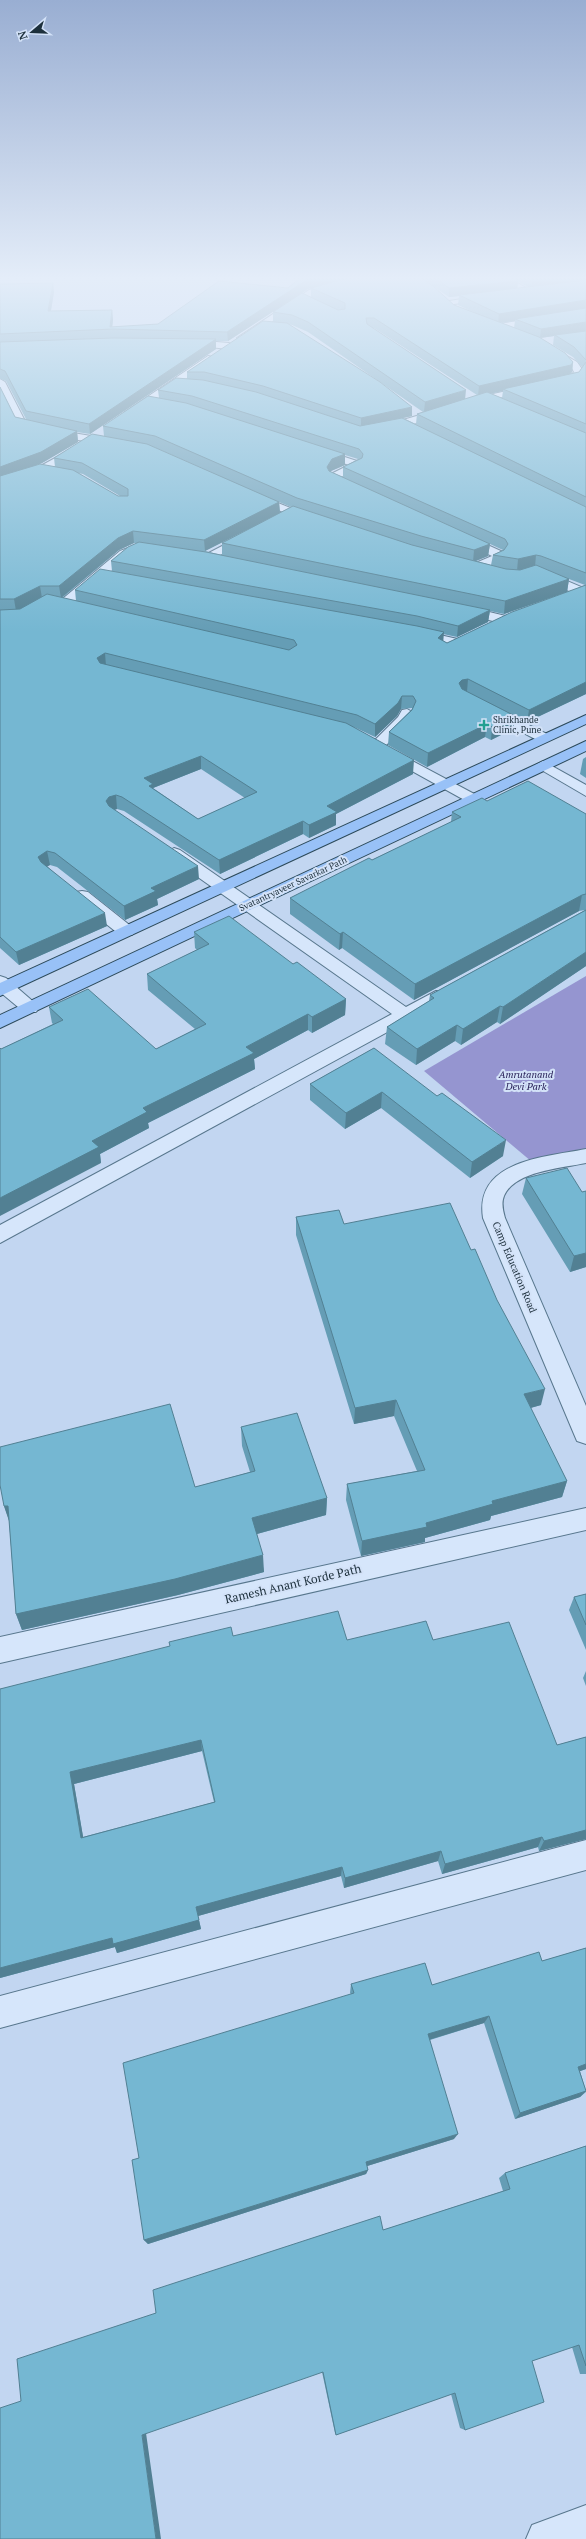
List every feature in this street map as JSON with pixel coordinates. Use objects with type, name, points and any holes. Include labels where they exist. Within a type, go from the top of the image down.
[{"type":"main road","points":[[2,986],[126,931],[586,719]]},
{"type":"main road","name":"Svatantryaveer Savarkar Path","points":[[0,1022],[586,745]]},
{"type":"street","points":[[7,395],[22,425],[41,431],[92,438],[129,446]]},
{"type":"street","points":[[122,418],[156,395]]},
{"type":"street","points":[[467,395],[476,401]]},
{"type":"street","points":[[367,430],[403,424],[498,395]]},
{"type":"street","points":[[487,398],[501,404]]},
{"type":"street","points":[[146,402],[160,405]]},
{"type":"street","points":[[411,410],[422,418]]},
{"type":"street","points":[[403,424],[417,431]]},
{"type":"street","points":[[0,484],[40,472],[104,430]]},
{"type":"street","points":[[303,446],[356,464],[356,466],[336,474],[333,479],[364,493]]},
{"type":"street","points":[[40,472],[61,474]]},
{"type":"street","points":[[243,492],[325,525]]},
{"type":"street","points":[[278,520],[292,513]]},
{"type":"street","points":[[207,557],[257,531]]},
{"type":"street","points":[[451,533],[499,555],[497,558],[475,568]]},
{"type":"street","points":[[64,604],[124,554],[139,547],[146,548]]},
{"type":"street","points":[[192,555],[230,562]]},
{"type":"street","points":[[460,564],[493,573]]},
{"type":"street","points":[[529,573],[535,572],[584,592]]},
{"type":"street","points":[[99,575],[115,578]]},
{"type":"street","points":[[568,597],[584,592]]},
{"type":"street","points":[[49,601],[83,608]]},
{"type":"street","points":[[446,606],[505,620]]},
{"type":"street","points":[[485,630],[519,615]]},
{"type":"street","points":[[402,631],[458,644]]},
{"type":"street","points":[[442,651],[471,637]]},
{"type":"street","points":[[473,701],[544,738]]},
{"type":"street","points":[[377,746],[406,719],[407,713]]},
{"type":"street","points":[[364,739],[473,799]]},
{"type":"street","points":[[543,765],[586,791]]},
{"type":"street","points":[[159,843],[224,886],[406,1015]]},
{"type":"street","points":[[68,885],[126,931]]},
{"type":"street","points":[[0,1235],[461,984]]},
{"type":"street","points":[[2,986],[30,1008]]},
{"type":"street","name":"Camp Education Road","points":[[586,1156],[523,1170],[502,1182],[492,1198],[494,1218],[586,1434]]},
{"type":"street","name":"Ramesh Anant Korde Path","points":[[0,1650],[586,1519]]},
{"type":"street","points":[[0,2012],[586,1855]]},
{"type":"street","points":[[546,2539],[586,2525]]},
{"type":"green space","name":"Amrutanand Devi Park","points":[[586,976],[586,1156],[538,1167],[424,1071]]},
{"type":"building","points":[[0,395],[4,395],[15,417],[77,431],[41,452],[0,467]]},
{"type":"building","points":[[18,395],[132,395],[89,424],[26,411]]},
{"type":"building","points":[[189,395],[267,395],[360,426],[402,418],[586,507],[586,573],[536,555],[518,559],[493,555],[504,550],[508,544],[505,539],[343,467],[362,458],[363,454],[359,449]]},
{"type":"building","points":[[292,395],[397,395],[412,407],[361,418]]},
{"type":"building","points":[[415,395],[447,395],[425,402]]},
{"type":"building","points":[[476,395],[495,395],[586,433],[586,497],[417,414]]},
{"type":"building","points":[[518,395],[586,395],[586,424]]},
{"type":"building","points":[[148,396],[186,403],[345,454],[332,459],[327,467],[329,471],[490,544],[474,550],[421,536],[297,498],[155,436],[103,426]]},
{"type":"building","points":[[92,434],[147,444],[279,502],[204,540],[133,531],[118,538],[59,586],[40,586],[14,599],[0,599],[0,476],[40,464],[73,470],[118,496],[128,496],[128,489],[82,463],[54,458]]},
{"type":"building","points":[[293,506],[412,545],[506,569],[520,570],[536,565],[569,579],[505,601],[222,543]]},
{"type":"building","points":[[139,542],[206,552],[490,610],[458,626],[417,616],[111,561],[128,547]]},
{"type":"building","points":[[100,569],[417,626],[444,632],[438,638],[447,643],[512,612],[586,585],[586,682],[529,710],[468,679],[462,680],[459,683],[462,689],[515,716],[492,727],[487,724],[428,753],[389,732],[412,710],[416,701],[413,696],[402,696],[398,703],[375,724],[357,715],[105,653],[97,658],[100,663],[346,723],[414,760],[327,806],[337,812],[309,825],[303,821],[219,860],[122,797],[116,795],[109,797],[106,801],[109,806],[198,866],[151,888],[156,891],[124,906],[55,853],[47,851],[38,857],[41,862],[105,913],[16,952],[0,937],[0,610],[20,609],[47,594],[289,650],[297,645],[294,640],[75,590]],"holes":[[[201,756],[257,792],[198,819],[149,786],[153,784],[144,778]]]},
{"type":"building","points":[[528,781],[586,814],[586,894],[415,984],[343,932],[340,934],[290,898],[369,858],[372,860],[461,817],[452,812],[482,798],[487,801]]},
{"type":"building","points":[[586,910],[586,952],[503,1007],[500,1006],[463,1029],[457,1025],[417,1049],[387,1027],[434,998],[430,995]]},
{"type":"building","points":[[229,916],[293,964],[297,962],[346,999],[312,1017],[308,1014],[246,1047],[254,1053],[143,1108],[147,1112],[92,1141],[99,1147],[0,1198],[0,1048],[1,1049],[63,1020],[49,1007],[88,989],[156,1049],[206,1024],[147,974],[209,944],[194,932]]},
{"type":"building","points":[[374,1048],[437,1096],[442,1093],[506,1140],[472,1162],[382,1092],[346,1113],[310,1084]]},
{"type":"building","points":[[567,1168],[582,1192],[586,1191],[586,1253],[574,1256],[526,1178]]},
{"type":"building","points":[[450,1203],[471,1250],[475,1249],[497,1300],[545,1389],[524,1394],[567,1481],[492,1501],[493,1504],[426,1523],[427,1527],[362,1541],[347,1484],[425,1470],[396,1400],[355,1408],[296,1217],[339,1210],[344,1224]]},
{"type":"building","points":[[170,1404],[195,1487],[255,1471],[241,1427],[297,1413],[327,1498],[252,1518],[263,1555],[175,1579],[16,1614],[8,1506],[4,1506],[0,1485],[0,1447]]},
{"type":"building","points":[[586,1594],[586,1625],[574,1597]]},
{"type":"building","points":[[338,1611],[347,1640],[426,1621],[433,1640],[509,1622],[557,1745],[586,1737],[586,1830],[544,1841],[542,1837],[445,1864],[441,1851],[345,1878],[342,1867],[196,1907],[199,1920],[113,1944],[112,1938],[0,1968],[0,1689],[170,1646],[169,1642],[231,1627],[233,1636]],"holes":[[[201,1740],[215,1802],[81,1838],[70,1772]]]},
{"type":"building","points":[[586,1948],[586,2064],[578,2067],[586,2091],[520,2113],[489,2016],[428,2034],[458,2134],[366,2162],[368,2170],[144,2240],[132,2160],[139,2158],[123,2063],[354,1993],[351,1984],[425,1963],[432,1985],[539,1952],[542,1961]]},
{"type":"building","points":[[586,2146],[586,2366],[579,2345],[532,2361],[544,2402],[465,2430],[455,2393],[336,2435],[323,2372],[142,2435],[156,2539],[0,2539],[0,2408],[21,2401],[17,2359],[156,2313],[153,2290],[380,2216],[383,2230],[510,2189],[505,2173]]},
{"type":"place","name":"Shrikhande Clinic, Pune","points":[[484,725]]}]
